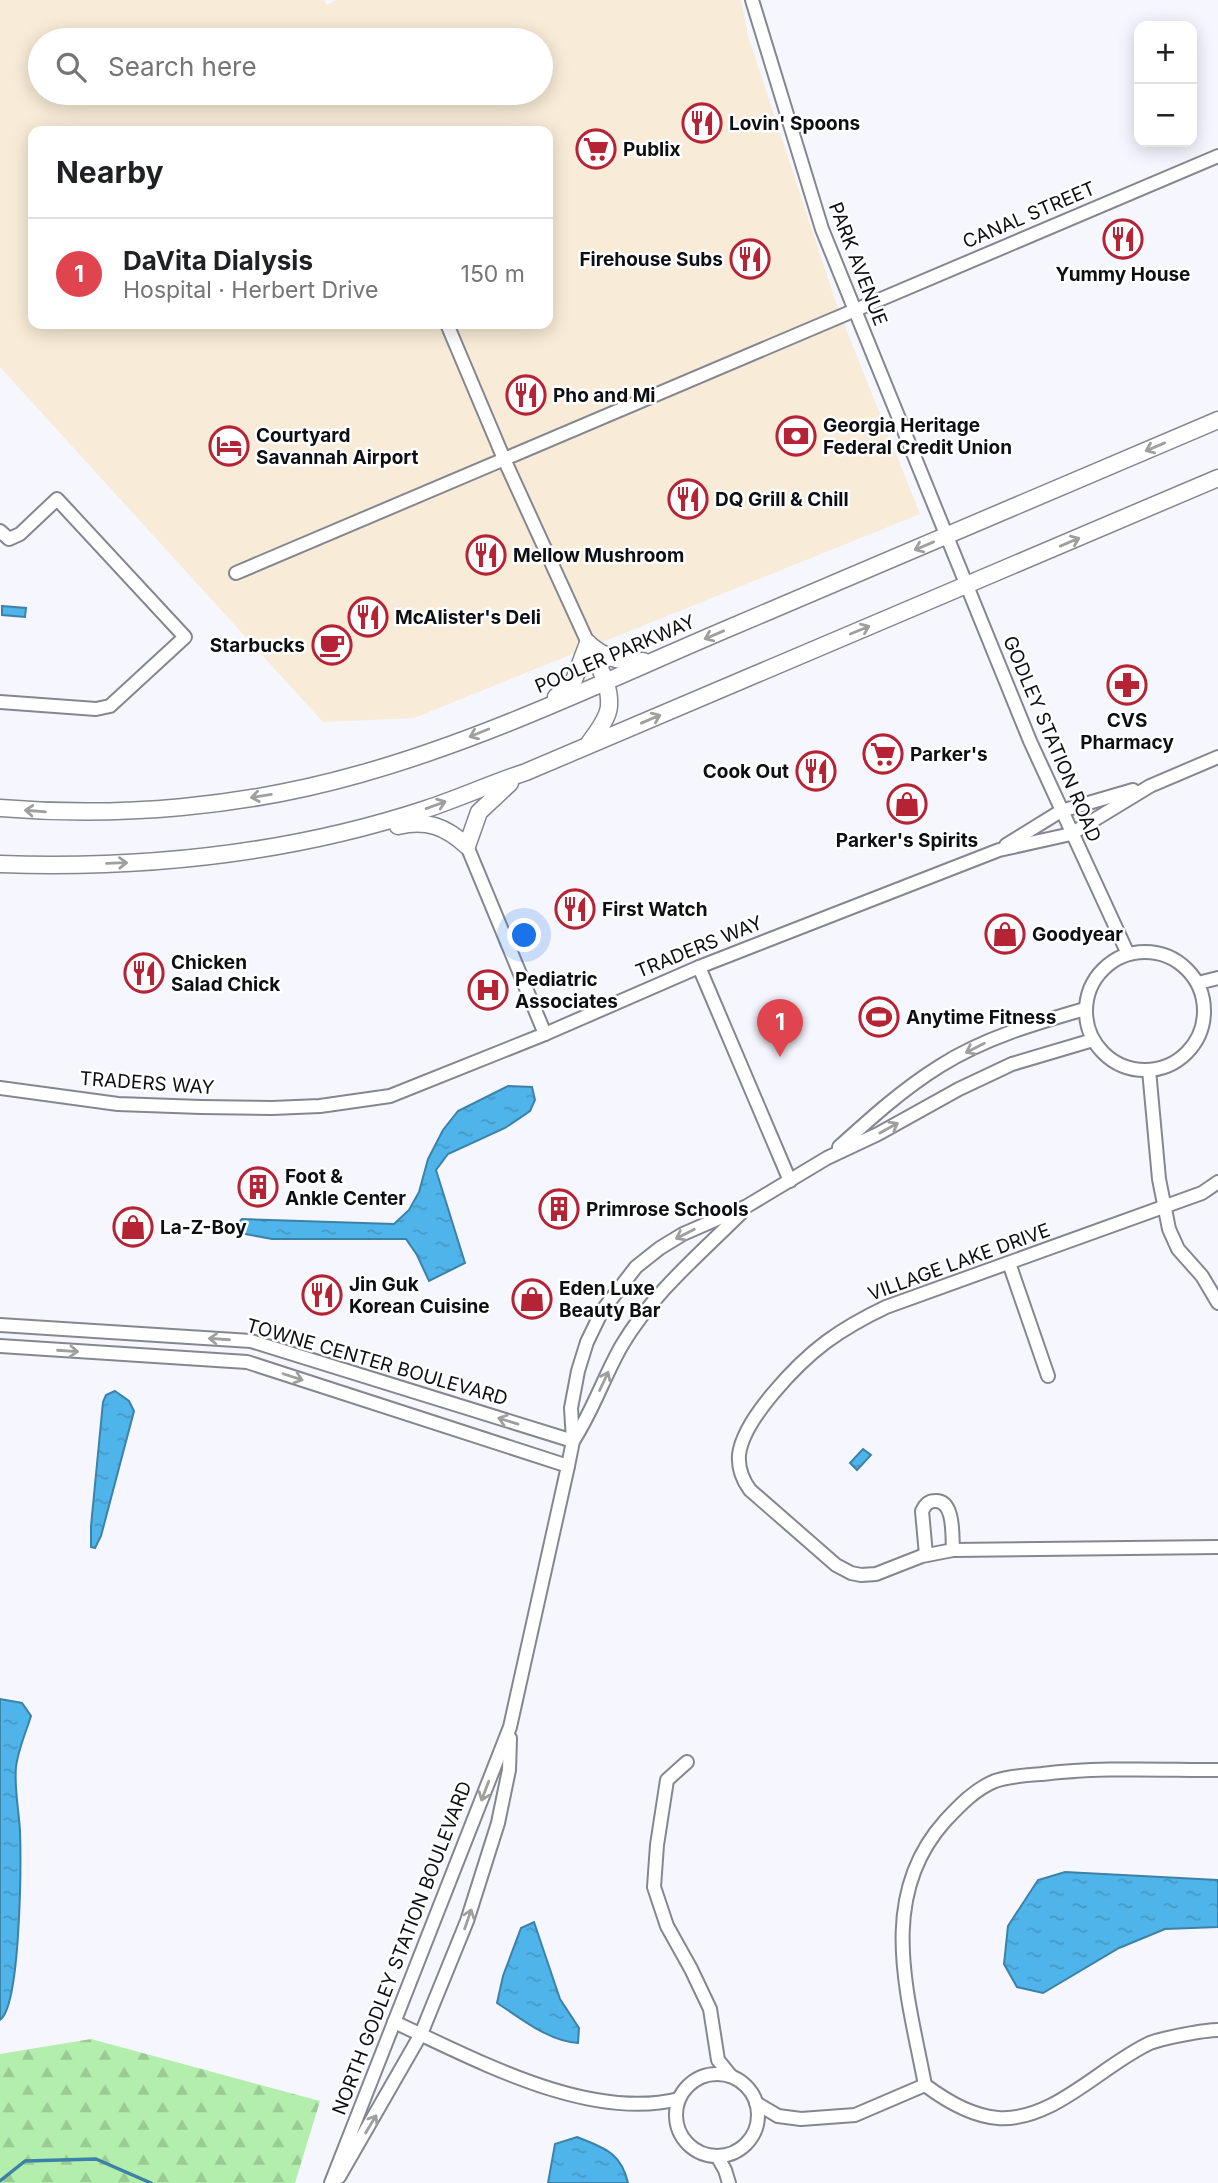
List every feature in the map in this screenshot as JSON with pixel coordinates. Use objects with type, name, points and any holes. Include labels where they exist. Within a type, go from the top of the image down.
[{"type":"main road","name":"POOLER PARKWAY","points":[[0,808],[48,812],[153,810],[290,791],[426,754],[543,708],[1218,420]]},
{"type":"main road","points":[[0,864],[50,866],[170,861],[320,837],[425,809],[526,772],[1218,478]]},
{"type":"main road","points":[[588,643],[614,660],[656,660]]},
{"type":"main road","points":[[588,643],[605,681],[609,706],[588,746]]},
{"type":"main road","points":[[543,708],[573,680],[588,643]]},
{"type":"main road","points":[[320,837],[353,838],[411,823],[432,823],[447,830],[467,846],[479,812],[497,793],[526,772]]},
{"type":"street","name":"PARK AVENUE","points":[[752,0],[822,229],[948,536]]},
{"type":"street","name":"CANAL STREET","points":[[236,573],[1218,156]]},
{"type":"street","points":[[449,329],[504,459],[588,643]]},
{"type":"street","points":[[0,530],[9,539],[20,534],[57,499],[185,637],[110,706],[96,709],[0,702]]},
{"type":"street","name":"GODLEY STATION ROAD","points":[[948,536],[1060,811],[1128,954]]},
{"type":"street","points":[[1150,786],[1218,757]]},
{"type":"street","name":"TRADERS WAY","points":[[999,850],[1060,811],[1150,786]]},
{"type":"street","name":"TRADERS WAY","points":[[0,1088],[118,1104],[261,1108],[320,1105],[390,1096],[545,1034],[699,967],[999,850],[1071,834],[1150,786]]},
{"type":"street","points":[[467,846],[545,1034]]},
{"type":"street","points":[[1148,951],[1168,956],[1185,967],[1198,983],[1211,1006],[1198,1038],[1189,1051],[1171,1064],[1149,1070],[1132,1069],[1103,1053],[1093,1040],[1085,1009],[1089,991],[1098,975],[1111,962],[1128,954],[1148,951]]},
{"type":"street","points":[[699,967],[790,1181]]},
{"type":"street","points":[[1198,983],[1218,978]]},
{"type":"street","name":"NORTH GODLEY STATION BOULEVARD","points":[[827,1158],[898,1095],[941,1065],[994,1038],[1085,1009]]},
{"type":"street","name":"NORTH GODLEY STATION BOULEVARD","points":[[333,2183],[510,1727],[573,1441],[571,1408],[578,1371],[587,1342],[602,1311],[636,1267],[683,1234],[747,1206],[827,1158],[878,1134],[959,1089],[1012,1064],[1093,1040]]},
{"type":"street","points":[[1149,1070],[1163,1206],[1174,1244],[1202,1276],[1218,1303]]},
{"type":"street","name":"VILLAGE LAKE DRIVE","points":[[1218,1182],[1202,1193],[886,1307],[835,1336],[806,1359],[758,1414],[740,1448],[740,1468],[750,1490],[841,1568],[856,1574],[876,1574],[926,1555],[953,1550],[1218,1547]]},
{"type":"street","name":"NORTH GODLEY STATION BOULEVARD","points":[[573,1441],[586,1422],[622,1345],[637,1324],[680,1271],[747,1206]]},
{"type":"street","points":[[1009,1263],[1048,1376]]},
{"type":"street","name":"TOWNE CENTER BOULEVARD","points":[[0,1325],[251,1341],[573,1441]]},
{"type":"street","name":"TOWNE CENTER BOULEVARD","points":[[0,1346],[247,1362],[568,1466]]},
{"type":"street","points":[[926,1555],[921,1513],[931,1501],[941,1502],[949,1509],[953,1550]]},
{"type":"street","name":"NORTH GODLEY STATION BOULEVARD","points":[[333,2183],[421,2034],[467,1921],[498,1823],[509,1770],[510,1727]]},
{"type":"street","points":[[687,1762],[667,1780],[654,1887],[667,1926],[710,2009],[718,2060],[731,2076],[743,2083],[753,2094],[758,2122],[748,2143],[731,2154],[717,2156],[701,2153],[690,2146],[682,2136],[677,2119],[679,2099],[694,2081],[705,2076],[731,2076]]},
{"type":"street","points":[[1218,1770],[1062,1771],[1016,1776],[994,1782],[964,1801],[930,1839],[918,1860],[904,1906],[902,1965],[925,2085],[942,2098],[996,2118],[1018,2118],[1042,2110],[1151,2043],[1218,2029]]},
{"type":"street","points":[[394,2022],[534,2085],[592,2099],[655,2105],[679,2099]]},
{"type":"street","points":[[705,2076],[718,2060]]},
{"type":"street","points":[[756,2103],[778,2116],[801,2119],[855,2115],[925,2085]]},
{"type":"street","points":[[655,2105],[677,2119]]},
{"type":"street","points":[[756,2128],[778,2116]]},
{"type":"street","points":[[725,2170],[731,2154]]},
{"type":"street","points":[[717,2156],[729,2183]]},
{"type":"shaded area","points":[[0,0],[324,0],[326,5],[337,0],[741,0],[748,36],[838,309],[920,514],[414,718],[323,722],[0,367]]},
{"type":"green space","points":[[91,2039],[320,2101],[295,2183],[0,2183],[0,2054]]},
{"type":"water","points":[[2,606],[26,608],[25,617],[2,615]]},
{"type":"water","points":[[508,1086],[532,1087],[535,1100],[530,1111],[505,1128],[448,1154],[436,1170],[465,1263],[429,1281],[406,1239],[272,1239],[240,1233],[235,1226],[242,1219],[394,1224],[409,1210],[419,1192],[428,1159],[443,1130],[458,1111]]},
{"type":"water","points":[[115,1391],[129,1401],[134,1411],[101,1536],[95,1548],[91,1547],[91,1526],[103,1402],[106,1395]]},
{"type":"water","points":[[863,1449],[871,1455],[857,1470],[850,1463]]},
{"type":"water","points":[[0,1699],[22,1703],[31,1716],[16,1767],[20,1900],[16,1962],[7,2009],[0,2020]]},
{"type":"water","points":[[1065,1872],[1218,1880],[1218,1927],[1165,1929],[1119,1948],[1043,1993],[1017,1987],[1004,1964],[1008,1926],[1038,1880]]},
{"type":"water","points":[[534,1922],[560,1999],[579,2028],[578,2043],[546,2034],[497,2003],[503,1976],[521,1928]]},
{"type":"water","points":[[577,2137],[610,2152],[621,2164],[628,2183],[548,2183],[555,2144]]},
{"type":"waterway","points":[[0,2181],[25,2161],[96,2159],[151,2183]]},
{"type":"place","name":"Lovin' Spoons","points":[[702,123]]},
{"type":"place","name":"Publix","points":[[596,149]]},
{"type":"place","name":"Yummy House","points":[[1123,239]]},
{"type":"place","name":"Firehouse Subs","points":[[750,259]]},
{"type":"place","name":"Pho and Mi","points":[[526,395]]},
{"type":"place","name":"Georgia Heritage Federal Credit Union","points":[[796,436]]},
{"type":"place","name":"Courtyard Savannah Airport","points":[[229,446]]},
{"type":"place","name":"DQ Grill & Chill","points":[[688,499]]},
{"type":"place","name":"Mellow Mushroom","points":[[486,555]]},
{"type":"place","name":"McAlister's Deli","points":[[368,617]]},
{"type":"place","name":"Starbucks","points":[[332,645]]},
{"type":"place","name":"CVS Pharmacy","points":[[1127,685]]},
{"type":"place","name":"Parker's","points":[[883,754]]},
{"type":"place","name":"Cook Out","points":[[816,771]]},
{"type":"place","name":"Parker's Spirits","points":[[907,804]]},
{"type":"place","name":"First Watch","points":[[575,909]]},
{"type":"place","name":"Goodyear","points":[[1005,934]]},
{"type":"place","name":"Chicken Salad Chick","points":[[144,973]]},
{"type":"place","name":"Pediatric Associates","points":[[488,990]]},
{"type":"place","name":"Anytime Fitness","points":[[879,1017]]},
{"type":"place","name":"DaVita Dialysis","points":[[780,1057]]},
{"type":"place","name":"Foot & Ankle Center","points":[[258,1187]]},
{"type":"place","name":"Primrose Schools","points":[[559,1209]]},
{"type":"place","name":"La-Z-Boy","points":[[133,1227]]},
{"type":"place","name":"Jin Guk Korean Cuisine","points":[[322,1295]]},
{"type":"place","name":"Eden Luxe Beauty Bar","points":[[532,1299]]}]
